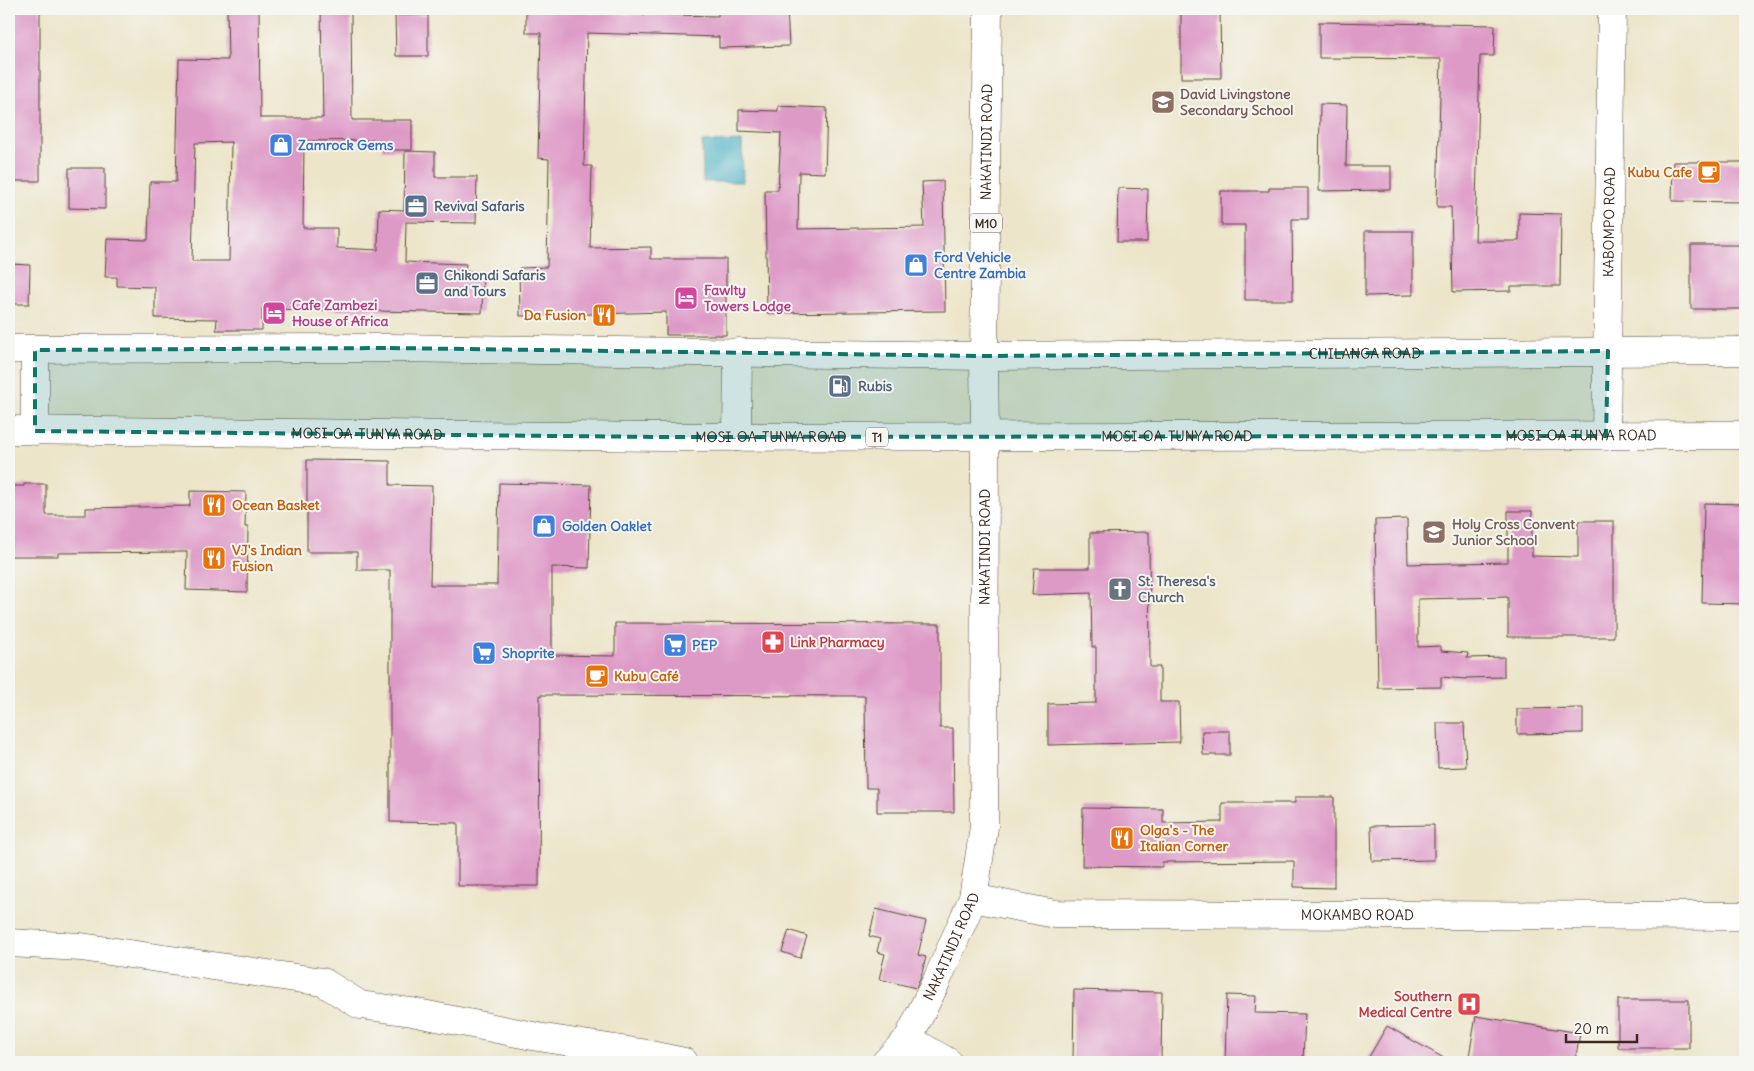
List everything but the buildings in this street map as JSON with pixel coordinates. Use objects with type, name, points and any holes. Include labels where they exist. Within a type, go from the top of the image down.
[{"type":"main road","name":"NAKATINDI ROAD","points":[[886,1062],[908,1038],[937,980],[973,898],[984,827],[986,580],[984,356],[988,9]]},
{"type":"main road","name":"KABOMPO ROAD","points":[[1606,436],[1612,9]]},
{"type":"main road","name":"CHILANGA ROAD","points":[[9,349],[390,348],[984,356],[1745,351]]},
{"type":"main road","points":[[22,430],[35,350]]},
{"type":"main road","points":[[737,437],[738,352]]},
{"type":"main road","name":"MOSI-OA-TUNYA ROAD","points":[[22,430],[737,437],[1745,435]]},
{"type":"main road","name":"MOKAMBO ROAD","points":[[973,898],[1055,914],[1745,916]]},
{"type":"main road","points":[[9,943],[81,947],[323,982],[360,1005],[412,1012],[538,1037],[641,1053],[684,1062]]},
{"type":"main road","points":[[908,1038],[948,1062]]},
{"type":"highlighted area","points":[[390,348],[984,356],[1608,351],[1606,436],[665,437],[35,431],[35,350]]},
{"type":"water","points":[[742,141],[743,182],[703,182],[702,142]]},
{"type":"place","name":"David Livingstone Secondary School","points":[[1163,102]]},
{"type":"place","name":"Zamrock Gems","points":[[281,145]]},
{"type":"place","name":"Kubu Cafe","points":[[1709,172]]},
{"type":"place","name":"Revival Safaris","points":[[416,206]]},
{"type":"place","name":"Ford Vehicle Centre Zambia","points":[[916,265]]},
{"type":"place","name":"Chikondi Safaris and Tours","points":[[427,283]]},
{"type":"place","name":"Fawlty Towers Lodge","points":[[686,298]]},
{"type":"place","name":"Cafe Zambezi House of Africa","points":[[274,313]]},
{"type":"place","name":"Da Fusion","points":[[604,315]]},
{"type":"place","name":"Rubis","points":[[840,386]]},
{"type":"place","name":"Ocean Basket","points":[[214,505]]},
{"type":"place","name":"Golden Oaklet","points":[[544,526]]},
{"type":"place","name":"Holy Cross Convent Junior School","points":[[1434,532]]},
{"type":"place","name":"VJ's Indian Fusion","points":[[214,558]]},
{"type":"place","name":"St. Theresa's Church","points":[[1120,589]]},
{"type":"place","name":"Link Pharmacy","points":[[773,642]]},
{"type":"place","name":"PEP","points":[[675,645]]},
{"type":"place","name":"Shoprite","points":[[484,653]]},
{"type":"place","name":"Kubu Café","points":[[597,676]]},
{"type":"place","name":"Olga's - The Italian Corner","points":[[1122,838]]},
{"type":"place","name":"Southern Medical Centre","points":[[1469,1004]]}]
